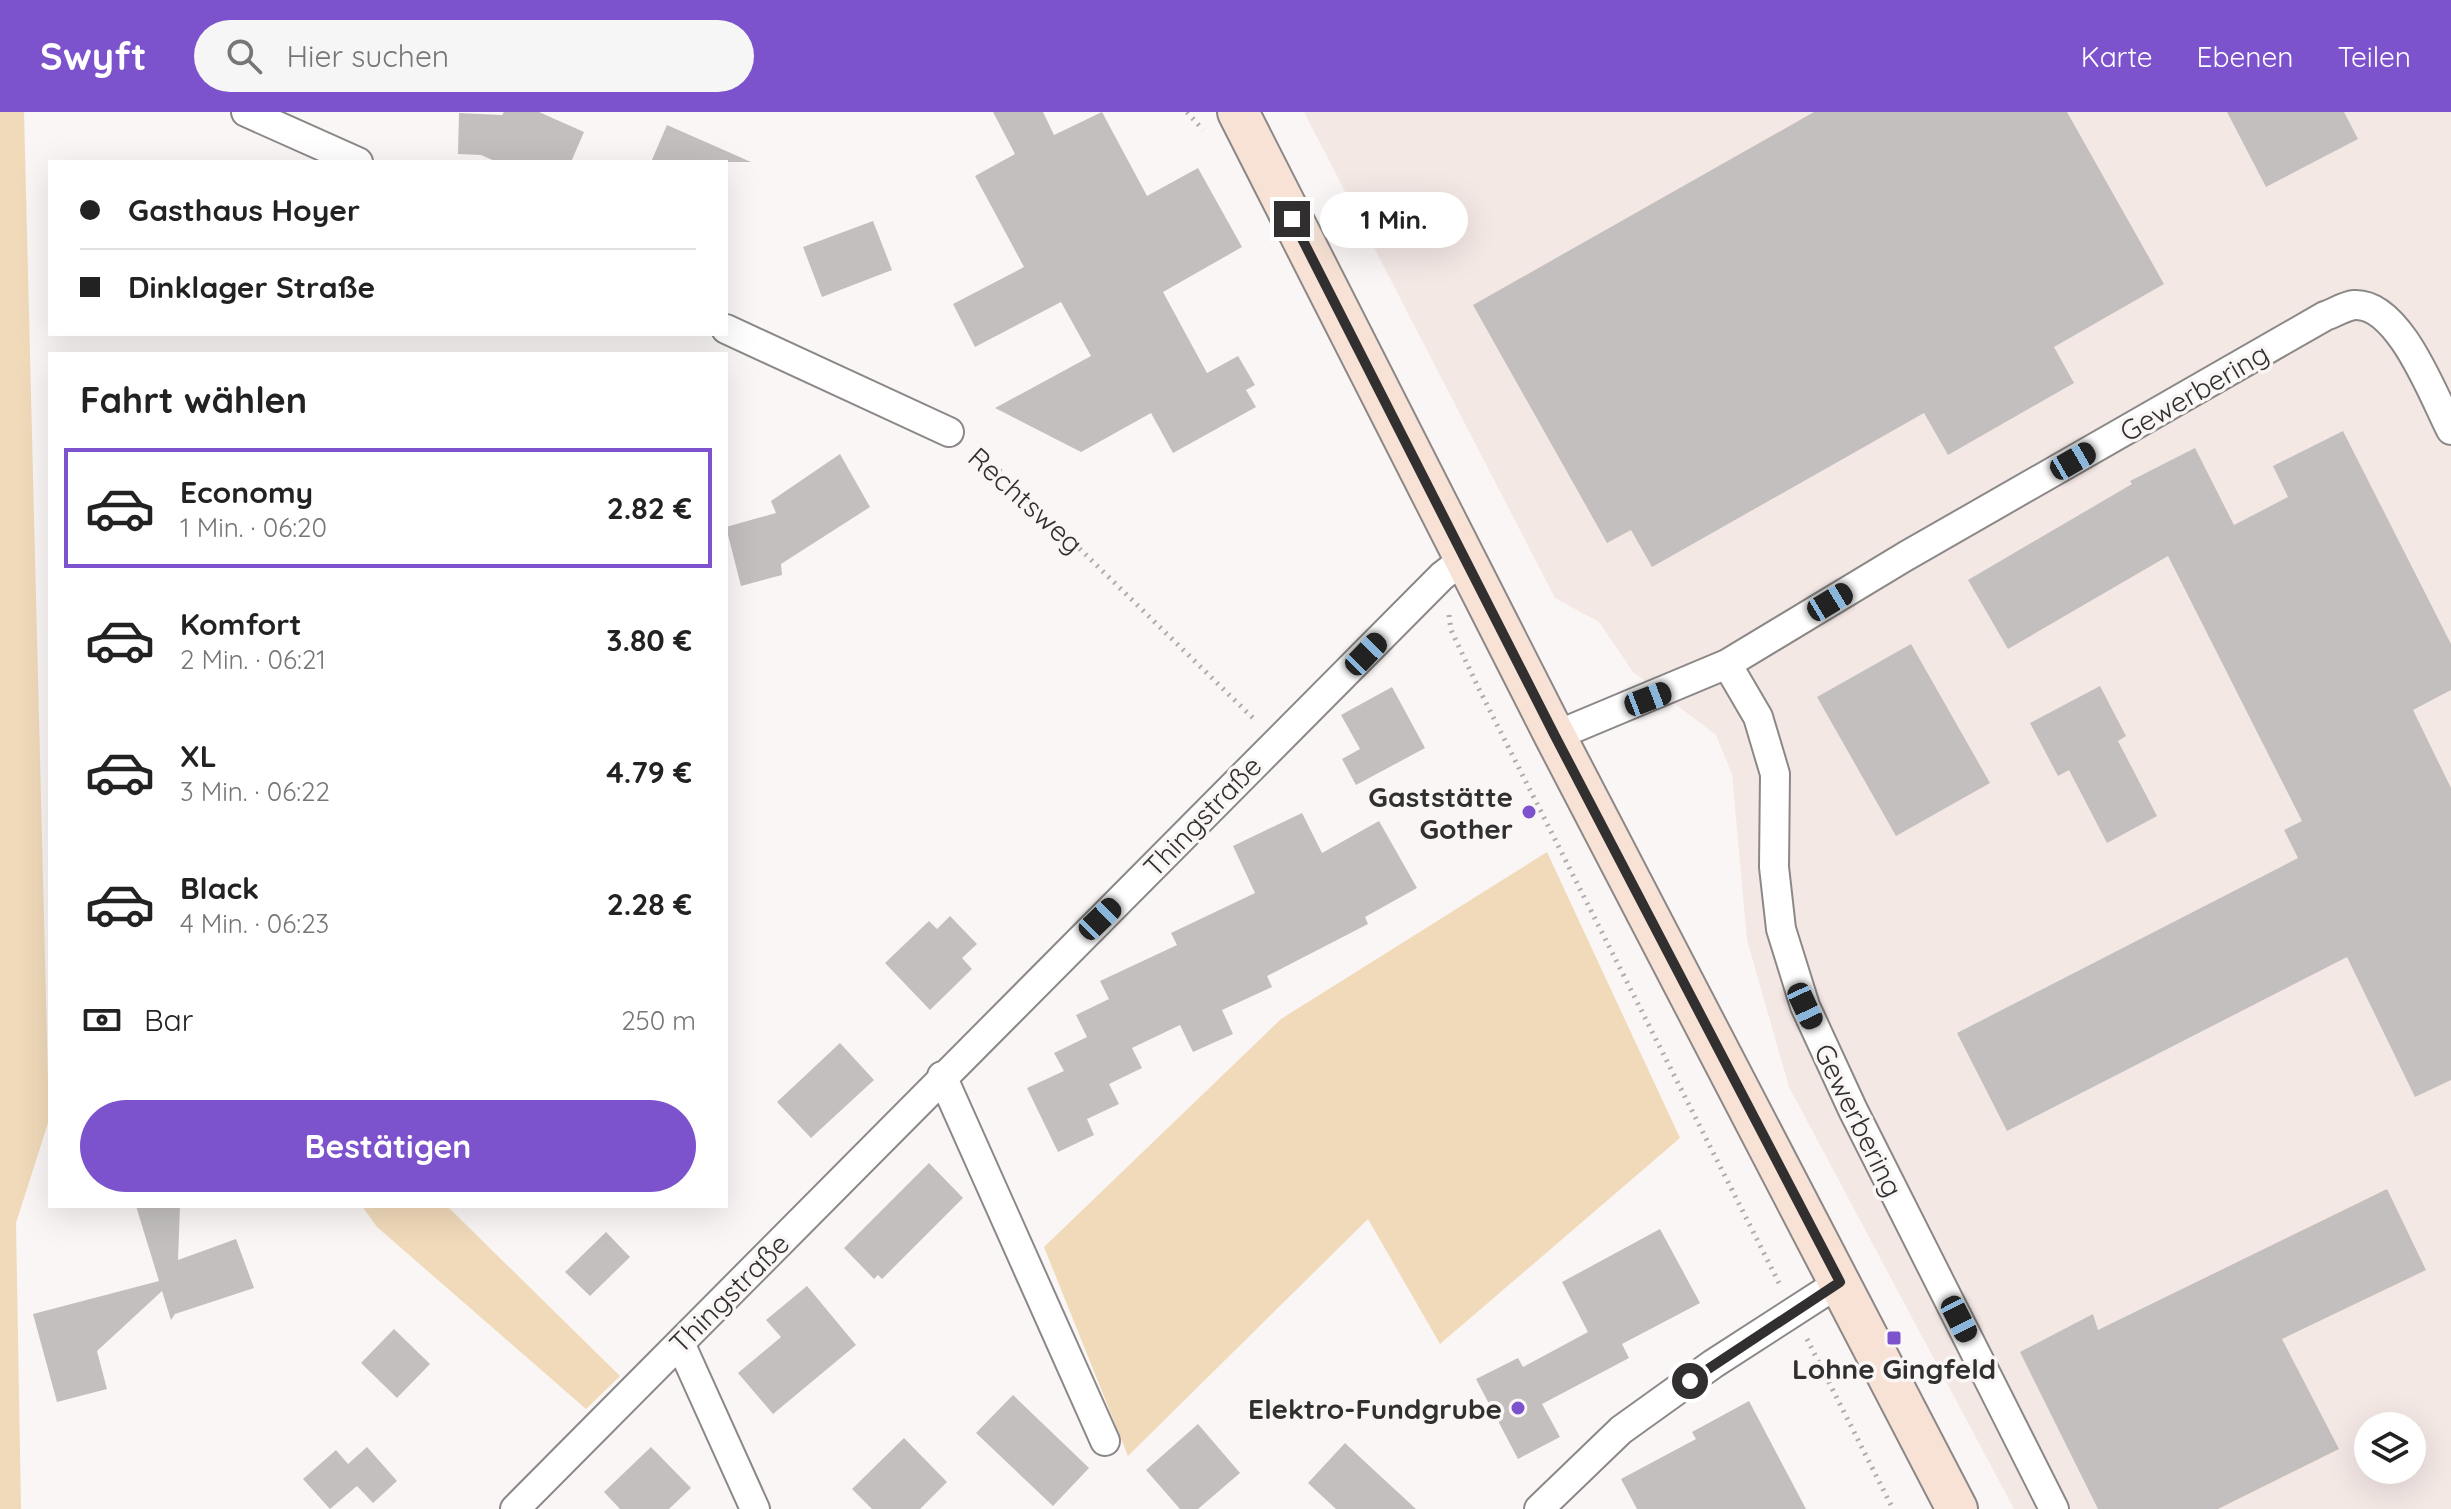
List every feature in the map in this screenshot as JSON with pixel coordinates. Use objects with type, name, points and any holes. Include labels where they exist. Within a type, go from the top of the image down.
[{"type":"main road","points":[[1222,124],[1453,568],[1555,736],[1957,1509]]},
{"type":"street","points":[[246,112],[354,160]]},
{"type":"street","name":"Gewerbering","points":[[1555,736],[1727,664],[1906,556],[2325,316],[2353,305],[2372,308],[2392,321],[2451,430]]},
{"type":"street","name":"Rechtsweg","points":[[728,330],[949,432]]},
{"type":"street","name":"Thingstraße","points":[[515,1509],[942,1076],[1453,568]]},
{"type":"street","name":"Gewerbering","points":[[1727,664],[1758,717],[1775,774],[1774,867],[1781,929],[1805,1006],[1853,1110],[2054,1509]]},
{"type":"street","points":[[942,1076],[1105,1441]]},
{"type":"street","points":[[1539,1509],[1621,1430],[1713,1364],[1840,1282]]},
{"type":"street","points":[[680,1343],[755,1509]]},
{"type":"path","points":[[1187,112],[1222,124]]},
{"type":"path","name":"Rechtsweg","points":[[949,432],[995,466],[1276,741]]},
{"type":"path","points":[[1453,568],[1451,630],[1893,1509]]},
{"type":"shaded area","points":[[0,112],[24,112],[48,1123],[16,1223],[21,1509],[0,1509]]},
{"type":"shaded area","points":[[1304,112],[2451,112],[2451,1509],[2014,1509],[1789,1087],[1747,940],[1732,774],[1716,735],[1633,672],[1599,622],[1555,598]]},
{"type":"shaded area","points":[[1547,852],[1680,1138],[1440,1344],[1368,1219],[1128,1456],[1044,1247],[1281,1019]]},
{"type":"shaded area","points":[[363,1208],[449,1208],[620,1376],[586,1409],[377,1227]]},
{"type":"building","points":[[504,112],[539,112],[584,132],[572,160],[492,160],[481,155],[458,154],[459,113],[502,115]]},
{"type":"building","points":[[993,112],[1043,112],[1054,135],[1102,112],[1147,196],[1198,168],[1242,247],[1163,292],[1207,373],[1238,356],[1255,385],[1246,390],[1256,407],[1173,453],[1151,413],[1081,452],[995,408],[1091,356],[1061,302],[975,347],[953,304],[1024,267],[975,176],[1015,154]]},
{"type":"building","points":[[1814,112],[2067,112],[2164,284],[2054,347],[2074,383],[1948,455],[1924,413],[1652,567],[1631,530],[1607,543],[1473,305]]},
{"type":"building","points":[[2227,112],[2344,112],[2358,139],[2266,187]]},
{"type":"building","points":[[667,125],[751,162],[728,160],[652,160]]},
{"type":"building","points":[[873,221],[892,270],[822,297],[803,247]]},
{"type":"building","points":[[2343,431],[2451,644],[2451,690],[2413,710],[2451,788],[2451,1080],[2415,1097],[2347,957],[2007,1131],[1957,1033],[2298,858],[2284,830],[2302,821],[2168,556],[2008,649],[1968,580],[2132,484],[2130,481],[2195,448],[2234,525],[2288,497],[2273,466]]},
{"type":"building","points":[[840,454],[870,507],[781,564],[782,575],[741,586],[728,526],[776,513],[771,501]]},
{"type":"building","points":[[1911,644],[1990,783],[1896,836],[1817,697]]},
{"type":"building","points":[[2100,686],[2126,736],[2118,741],[2157,816],[2107,843],[2069,770],[2058,776],[2030,723]]},
{"type":"building","points":[[1392,687],[1425,748],[1356,785],[1342,759],[1360,749],[1341,715]]},
{"type":"building","points":[[1302,813],[1322,853],[1379,821],[1417,888],[1365,917],[1368,924],[1267,976],[1272,987],[1222,1010],[1233,1034],[1193,1052],[1180,1025],[1132,1048],[1142,1068],[1109,1084],[1119,1104],[1087,1119],[1094,1135],[1058,1152],[1027,1088],[1064,1071],[1054,1053],[1087,1037],[1076,1015],[1109,999],[1100,981],[1177,945],[1171,933],[1255,893],[1233,846]]},
{"type":"building","points":[[950,916],[977,944],[962,958],[972,969],[930,1010],[885,963],[929,921],[937,929]]},
{"type":"building","points":[[840,1043],[874,1080],[811,1138],[777,1102]]},
{"type":"building","points":[[929,1163],[963,1198],[882,1279],[878,1275],[874,1279],[844,1248]]},
{"type":"building","points":[[2387,1189],[2426,1270],[2282,1339],[2339,1449],[2218,1509],[2098,1509],[2020,1352],[2093,1314],[2098,1330]]},
{"type":"building","points":[[137,1208],[180,1208],[178,1260],[236,1239],[254,1288],[175,1314],[171,1320],[162,1291],[97,1351],[107,1389],[57,1402],[33,1314],[159,1281]]},
{"type":"building","points":[[1660,1229],[1700,1303],[1622,1344],[1629,1358],[1542,1404],[1560,1437],[1518,1459],[1476,1379],[1518,1358],[1523,1367],[1588,1332],[1562,1282]]},
{"type":"building","points":[[606,1232],[630,1257],[590,1296],[565,1272]]},
{"type":"building","points":[[807,1286],[856,1345],[773,1414],[738,1373],[781,1337],[766,1320]]},
{"type":"building","points":[[394,1329],[430,1364],[397,1398],[361,1363]]},
{"type":"building","points":[[1013,1395],[1089,1468],[1053,1506],[976,1433]]},
{"type":"building","points":[[1749,1401],[1806,1509],[1637,1509],[1621,1479],[1696,1439],[1692,1432]]},
{"type":"building","points":[[1198,1424],[1240,1473],[1198,1509],[1180,1509],[1146,1470]]},
{"type":"building","points":[[904,1438],[947,1482],[920,1509],[872,1509],[852,1489]]},
{"type":"building","points":[[1345,1443],[1416,1509],[1336,1509],[1308,1483]]},
{"type":"building","points":[[367,1447],[397,1481],[373,1503],[357,1486],[330,1509],[303,1479],[336,1450],[348,1464]]},
{"type":"building","points":[[651,1447],[691,1488],[669,1509],[620,1509],[604,1492]]},
{"type":"place","name":"Gaststätte Gother","points":[[1529,812]]},
{"type":"place","name":"Lohne Gingfeld","points":[[1894,1338]]},
{"type":"place","name":"Elektro-Fundgrube","points":[[1518,1408]]},
{"type":"route","points":[[1292,219],[1555,736],[1840,1282],[1690,1381]]}]
